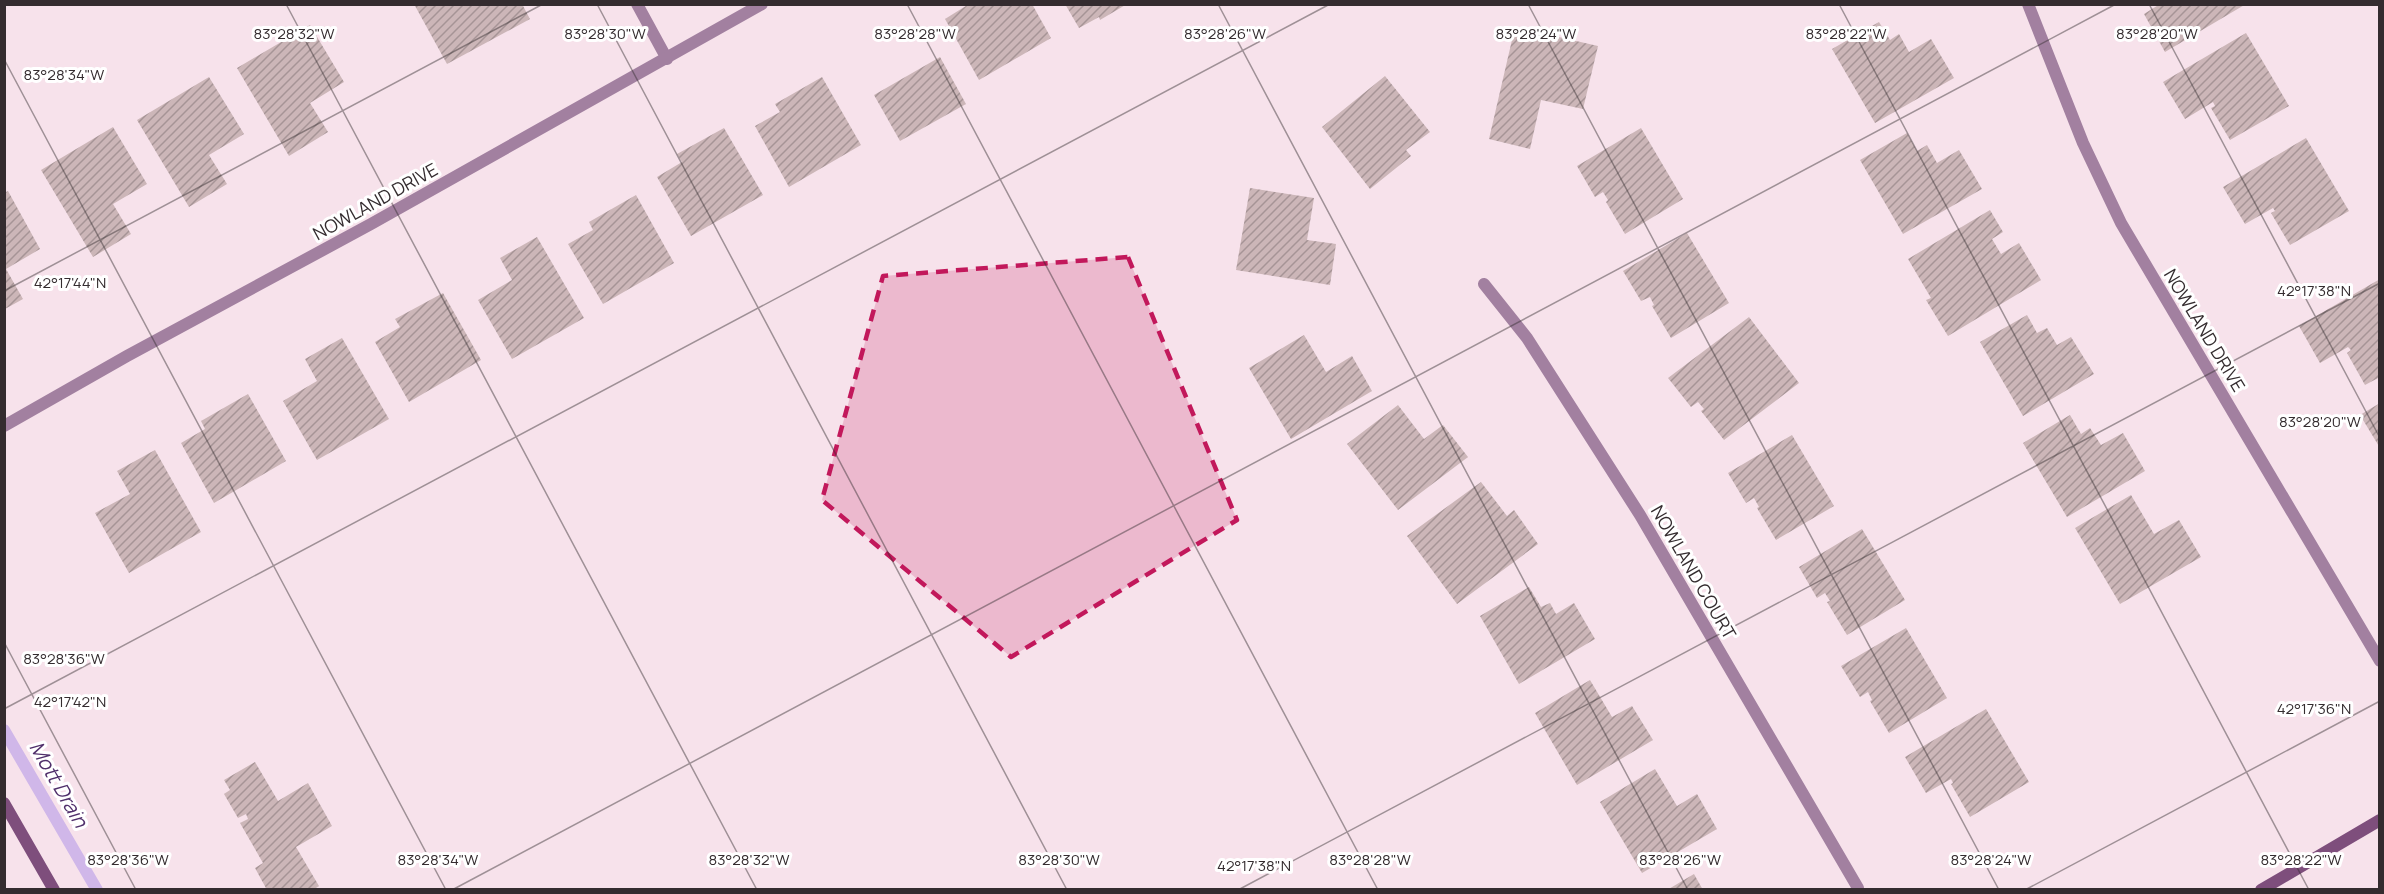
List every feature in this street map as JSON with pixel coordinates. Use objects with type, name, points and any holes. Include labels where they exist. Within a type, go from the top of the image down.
[{"type":"street","points":[[637,4],[667,59]]},
{"type":"street","name":"NOWLAND DRIVE","points":[[4,426],[667,59],[762,4]]},
{"type":"street","name":"NOWLAND DRIVE","points":[[2028,4],[2083,143],[2121,223],[2379,661]]},
{"type":"street","name":"NOWLAND COURT","points":[[1484,284],[1527,338],[1640,515],[1860,889]]},
{"type":"street","points":[[4,803],[54,890]]},
{"type":"street","points":[[2261,890],[2379,820]]},
{"type":"highlighted area","points":[[1128,257],[1237,520],[1011,657],[822,500],[883,276]]},
{"type":"building","points":[[414,4],[522,4],[530,19],[447,64]]},
{"type":"building","points":[[969,4],[1032,4],[1051,38],[979,80],[945,19]]},
{"type":"building","points":[[1065,4],[1127,4],[1100,20],[1099,17],[1079,28]]},
{"type":"building","points":[[2160,4],[2246,4],[2165,52],[2144,14]]},
{"type":"building","points":[[1879,22],[1890,40],[1899,34],[1909,52],[1931,39],[1954,78],[1875,123],[1832,49]]},
{"type":"building","points":[[310,25],[344,82],[310,103],[328,132],[289,156],[237,68]]},
{"type":"building","points":[[1515,27],[1598,46],[1583,109],[1541,100],[1530,149],[1489,139]]},
{"type":"building","points":[[2246,33],[2289,106],[2230,140],[2211,108],[2215,106],[2213,102],[2185,119],[2163,82]]},
{"type":"building","points":[[940,57],[966,104],[900,141],[874,95]]},
{"type":"building","points":[[1385,76],[1430,132],[1406,150],[1411,156],[1370,189],[1322,127]]},
{"type":"building","points":[[209,77],[244,134],[209,155],[227,184],[189,207],[137,120]]},
{"type":"building","points":[[822,77],[861,145],[789,187],[755,126],[780,112],[775,104]]},
{"type":"building","points":[[113,127],[147,184],[113,204],[131,234],[93,257],[41,170]]},
{"type":"building","points":[[724,128],[763,195],[691,236],[657,177],[682,162],[677,154]]},
{"type":"building","points":[[1641,128],[1683,199],[1625,234],[1606,202],[1608,200],[1603,192],[1595,197],[1577,166]]},
{"type":"building","points":[[1907,133],[1917,151],[1927,145],[1937,163],[1959,150],[1982,189],[1903,234],[1860,160]]},
{"type":"building","points":[[2306,138],[2349,211],[2290,245],[2271,213],[2275,211],[2273,208],[2245,224],[2223,187]]},
{"type":"building","points":[[1250,188],[1314,198],[1307,240],[1336,244],[1330,285],[1236,270]]},
{"type":"building","points":[[8,191],[40,249],[6,269],[23,299],[5,309],[4,193]]},
{"type":"building","points":[[636,195],[674,263],[603,304],[568,244],[593,230],[589,222]]},
{"type":"building","points":[[1990,210],[2003,232],[1992,239],[2001,254],[2019,243],[2041,280],[1948,336],[1926,300],[1931,298],[1908,259]]},
{"type":"building","points":[[1687,233],[1729,303],[1671,338],[1652,306],[1654,305],[1650,297],[1641,301],[1623,271]]},
{"type":"building","points":[[537,237],[584,318],[512,359],[478,300],[512,280],[500,258]]},
{"type":"building","points":[[2380,279],[2380,377],[2365,385],[2347,353],[2351,350],[2348,347],[2320,363],[2299,326]]},
{"type":"building","points":[[443,293],[481,360],[409,402],[375,342],[400,327],[395,319]]},
{"type":"building","points":[[2027,315],[2037,333],[2047,328],[2057,345],[2071,337],[2094,374],[2023,416],[1980,342]]},
{"type":"building","points":[[1749,317],[1799,383],[1724,440],[1701,411],[1704,409],[1698,402],[1691,407],[1668,378]]},
{"type":"building","points":[[1304,335],[1326,372],[1352,356],[1372,391],[1291,439],[1249,368]]},
{"type":"building","points":[[342,338],[389,419],[317,460],[283,401],[317,381],[305,359]]},
{"type":"building","points":[[248,394],[286,461],[214,503],[181,443],[205,429],[201,421]]},
{"type":"building","points":[[2380,403],[2380,448],[2360,415]]},
{"type":"building","points":[[1398,405],[1424,439],[1443,425],[1468,457],[1398,510],[1347,444]]},
{"type":"building","points":[[2070,415],[2081,434],[2090,428],[2101,445],[2123,433],[2145,471],[2067,517],[2023,443]]},
{"type":"building","points":[[1792,435],[1834,506],[1776,540],[1757,508],[1759,507],[1754,498],[1746,503],[1728,473]]},
{"type":"building","points":[[155,450],[201,532],[129,573],[95,513],[130,494],[117,471]]},
{"type":"building","points":[[1481,482],[1507,516],[1514,510],[1538,544],[1457,604],[1407,536]]},
{"type":"building","points":[[2131,495],[2154,534],[2179,520],[2201,557],[2120,604],[2075,528]]},
{"type":"building","points":[[1862,529],[1905,600],[1847,635],[1827,602],[1830,601],[1825,593],[1817,598],[1799,567]]},
{"type":"building","points":[[1529,587],[1541,607],[1550,603],[1556,614],[1574,603],[1595,639],[1519,684],[1480,616]]},
{"type":"building","points":[[1906,628],[1947,698],[1889,733],[1870,701],[1872,700],[1868,692],[1860,697],[1841,666]]},
{"type":"building","points":[[1590,680],[1612,717],[1632,706],[1653,740],[1577,785],[1535,713]]},
{"type":"building","points":[[1986,709],[2029,782],[1970,817],[1951,784],[1953,783],[1951,779],[1926,793],[1905,757]]},
{"type":"building","points":[[255,762],[278,801],[308,783],[332,826],[296,847],[319,886],[313,890],[267,890],[255,868],[263,863],[240,823],[248,819],[246,814],[238,818],[224,794],[230,790],[224,780]]},
{"type":"building","points":[[1655,769],[1677,806],[1697,794],[1717,829],[1642,873],[1600,802]]},
{"type":"building","points":[[1694,874],[1703,890],[1667,890]]},
{"type":"waterway","name":"Mott Drain","points":[[4,730],[97,890]]}]
